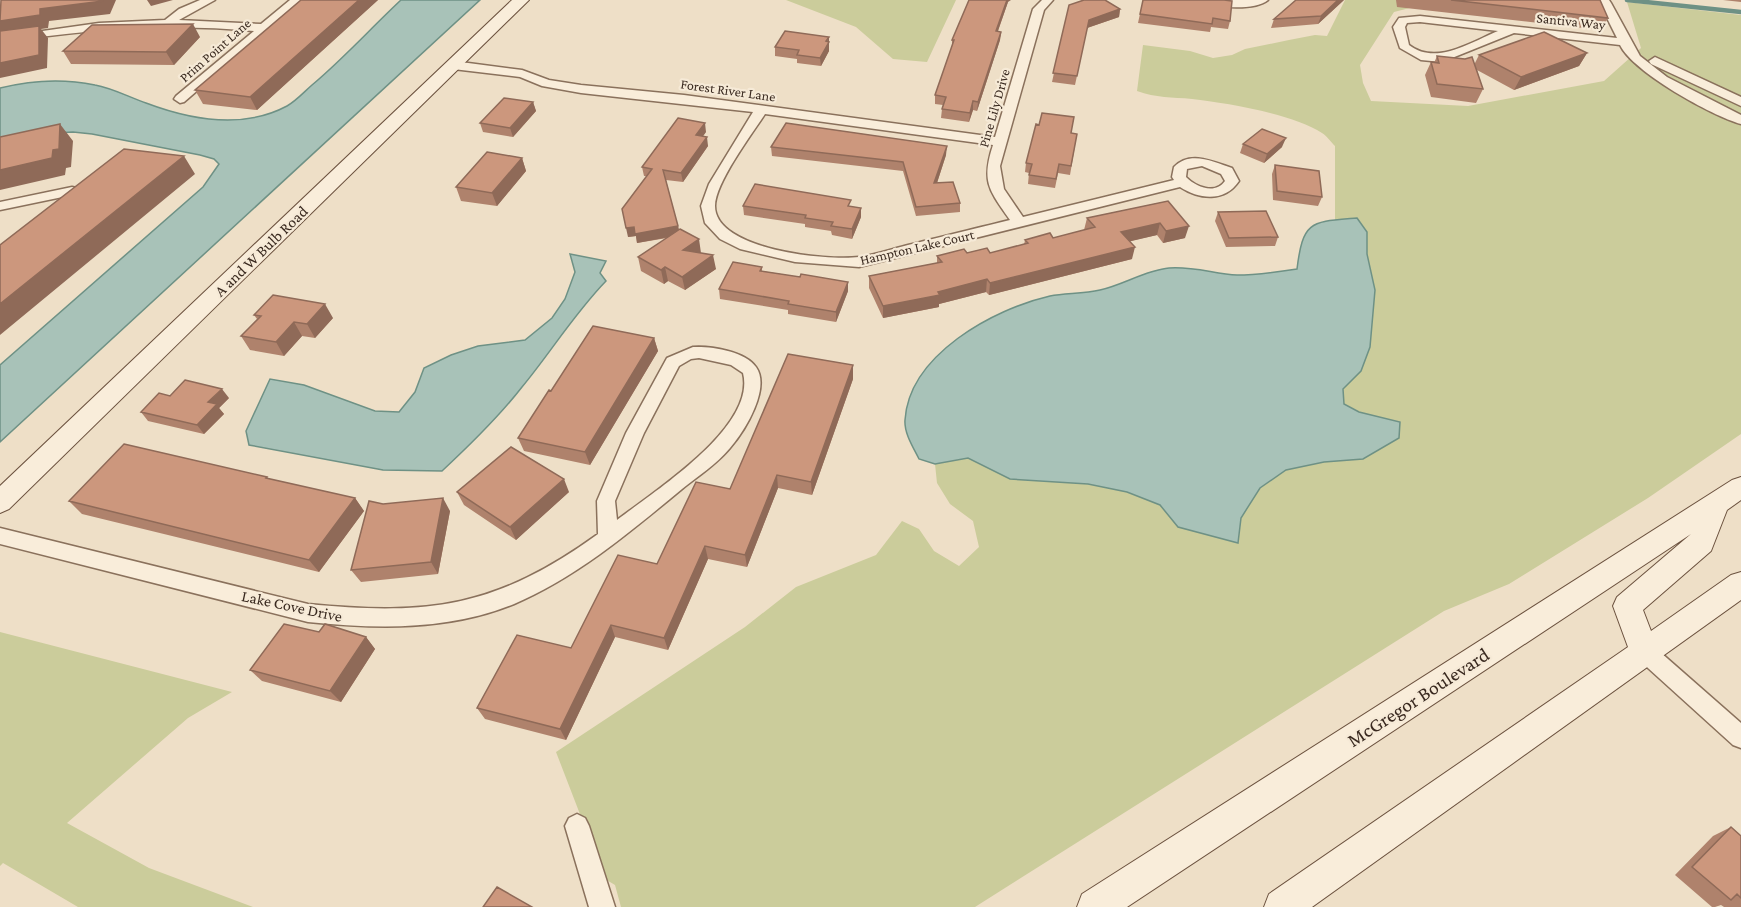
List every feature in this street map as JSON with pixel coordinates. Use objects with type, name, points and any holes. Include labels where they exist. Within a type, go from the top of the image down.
[{"type":"main road","name":"A and W Bulb Road","points":[[0,502],[521,0]]},
{"type":"main road","points":[[1645,652],[1628,606],[1701,543],[1729,495]]},
{"type":"main road","name":"McGregor Boulevard","points":[[1095,907],[1729,495]]},
{"type":"main road","points":[[1282,907],[1741,584]]},
{"type":"street","points":[[170,21],[183,11],[210,0]]},
{"type":"street","name":"Prim Point Lane","points":[[180,99],[297,0]]},
{"type":"street","name":"Pine Lily Drive","points":[[1019,222],[996,189],[992,177],[1039,9],[1048,0]]},
{"type":"street","points":[[1189,0],[1238,4],[1263,0]]},
{"type":"street","points":[[1603,0],[1628,50],[1646,69],[1741,120]]},
{"type":"street","name":"Santiva Way","points":[[1513,29],[1442,58],[1425,57],[1409,50],[1404,46],[1399,27],[1403,20],[1420,19],[1513,29],[1626,42]]},
{"type":"street","points":[[0,40],[70,28],[170,21],[263,28]]},
{"type":"street","points":[[1626,42],[1656,62],[1741,102]]},
{"type":"street","name":"Forest River Lane","points":[[453,65],[522,75],[562,86],[629,92],[1000,142]]},
{"type":"street","name":"Hampton Lake Court","points":[[761,110],[717,183],[708,208],[711,222],[722,234],[735,242],[773,253],[836,262],[858,262],[1182,182]]},
{"type":"street","points":[[45,212],[86,181]]},
{"type":"street","points":[[0,206],[72,191]]},
{"type":"street","name":"Lake Cove Drive","points":[[0,536],[308,613],[357,619],[456,612],[503,599],[539,583],[575,561],[608,537],[720,449],[748,403],[754,382],[753,374],[747,367],[712,354],[692,352],[682,355],[674,362],[635,433],[611,486],[606,501],[608,537]]},
{"type":"street","points":[[1645,652],[1741,737]]},
{"type":"street","points":[[577,826],[602,907]]},
{"type":"green space","points":[[786,0],[956,0],[927,62],[893,59],[856,27]]},
{"type":"green space","points":[[1345,0],[1441,0],[1394,12],[1360,65],[1363,83],[1371,101],[1468,106],[1604,81],[1641,48],[1627,2],[1741,15],[1741,434],[1648,498],[1509,584],[1444,611],[975,907],[621,907],[615,885],[605,879],[556,752],[745,627],[796,587],[876,555],[902,521],[919,529],[934,551],[959,566],[979,547],[973,521],[950,504],[937,483],[935,464],[968,458],[1010,479],[1088,484],[1127,492],[1160,505],[1178,527],[1238,543],[1241,518],[1260,488],[1286,470],[1324,462],[1400,422],[1359,412],[1344,404],[1343,389],[1361,371],[1375,290],[1367,254],[1367,232],[1357,218],[1335,220],[1335,146],[1324,134],[1310,126],[1259,110],[1223,103],[1157,96],[1137,91],[1143,45],[1190,51],[1213,58],[1289,40],[1315,35],[1327,36]]},
{"type":"green space","points":[[0,632],[232,692],[188,718],[67,823],[149,868],[253,907],[78,907],[3,863],[0,866]]},
{"type":"shaded area","points":[[401,0],[480,0],[0,442],[0,365],[203,187],[219,164],[214,159],[200,155],[73,132],[35,134],[0,143],[0,88],[24,83],[71,81],[108,88],[181,114],[217,120],[253,118],[294,102]]},
{"type":"shaded area","points":[[1357,218],[1367,232],[1367,254],[1375,290],[1370,347],[1361,371],[1343,389],[1344,404],[1359,412],[1400,422],[1399,438],[1363,459],[1324,462],[1286,470],[1260,488],[1241,518],[1238,543],[1178,527],[1160,505],[1127,492],[1088,484],[1010,479],[968,458],[935,464],[919,459],[909,440],[905,420],[910,397],[921,375],[958,338],[1004,312],[1050,296],[1100,290],[1160,269],[1187,268],[1237,275],[1297,269],[1299,253],[1306,232],[1319,223]]},
{"type":"shaded area","points":[[570,254],[606,261],[600,273],[606,281],[503,410],[442,471],[383,470],[249,445],[246,431],[270,379],[304,385],[375,411],[399,412],[415,392],[424,368],[451,355],[478,346],[525,340],[552,318],[565,299],[575,272]]},
{"type":"building","points":[[1,0],[103,1],[40,9],[40,15],[0,21]]},
{"type":"building","points":[[301,0],[359,0],[250,97],[195,90]]},
{"type":"building","points":[[969,0],[1007,0],[996,31],[1001,32],[978,102],[973,101],[970,113],[942,109],[946,97],[935,95],[954,40],[952,40]]},
{"type":"building","points":[[1084,0],[1105,0],[1120,9],[1089,20],[1077,76],[1053,73],[1069,5]]},
{"type":"building","points":[[1143,0],[1232,1],[1230,21],[1213,18],[1212,24],[1140,14]]},
{"type":"building","points":[[1296,0],[1338,0],[1321,16],[1274,19]]},
{"type":"building","points":[[1451,0],[1600,0],[1608,18]]},
{"type":"building","points":[[193,24],[166,52],[63,51],[92,25]]},
{"type":"building","points":[[39,26],[39,55],[0,63],[0,31]]},
{"type":"building","points":[[785,31],[829,37],[826,41],[829,42],[820,58],[797,55],[799,50],[775,47]]},
{"type":"building","points":[[1544,32],[1587,53],[1521,77],[1479,55]]},
{"type":"building","points":[[1437,56],[1465,59],[1472,57],[1483,89],[1437,84],[1431,62],[1439,63]]},
{"type":"building","points":[[504,98],[533,102],[510,128],[480,123]]},
{"type":"building","points":[[1042,113],[1074,117],[1071,133],[1077,134],[1071,166],[1059,164],[1056,179],[1029,175],[1032,164],[1026,163],[1036,124],[1039,125]]},
{"type":"building","points":[[678,118],[705,123],[696,135],[707,137],[681,173],[663,170],[678,226],[635,234],[634,227],[626,228],[622,209],[652,169],[642,167]]},
{"type":"building","points":[[786,123],[947,146],[934,183],[953,182],[960,203],[916,207],[903,162],[771,147]]},
{"type":"building","points":[[60,124],[59,149],[53,150],[52,158],[0,170],[0,137]]},
{"type":"building","points":[[1262,129],[1286,138],[1267,154],[1243,144]]},
{"type":"building","points":[[124,149],[184,156],[0,304],[0,245]]},
{"type":"building","points":[[487,152],[522,158],[492,193],[456,187]]},
{"type":"building","points":[[1275,165],[1319,171],[1322,197],[1277,191]]},
{"type":"building","points":[[755,184],[851,200],[848,206],[861,208],[852,229],[831,226],[833,222],[805,218],[806,215],[743,206]]},
{"type":"building","points":[[1168,201],[1189,226],[1166,231],[1160,223],[1121,232],[1135,247],[990,283],[987,279],[938,292],[940,295],[883,306],[869,276],[942,262],[937,256],[964,249],[967,253],[987,248],[990,253],[1028,243],[1025,240],[1050,233],[1053,238],[1095,227],[1087,218]]},
{"type":"building","points":[[1266,211],[1278,237],[1229,238],[1218,212]]},
{"type":"building","points":[[680,229],[699,239],[683,250],[713,255],[682,277],[665,267],[661,270],[638,257]]},
{"type":"building","points":[[733,262],[762,267],[760,271],[800,277],[801,274],[848,282],[836,312],[788,304],[789,301],[719,289]]},
{"type":"building","points":[[273,295],[325,304],[307,324],[294,322],[276,342],[241,336],[261,316],[254,315]]},
{"type":"building","points":[[593,326],[654,338],[585,452],[518,438],[549,390],[551,391]]},
{"type":"building","points":[[788,354],[853,365],[811,482],[777,475],[745,555],[705,546],[664,638],[611,625],[560,729],[477,708],[517,635],[571,648],[618,555],[657,564],[696,482],[730,489]]},
{"type":"building","points":[[185,380],[222,389],[208,402],[217,404],[197,425],[141,412],[159,393],[170,396]]},
{"type":"building","points":[[124,444],[355,498],[309,560],[69,501]]},
{"type":"building","points":[[511,447],[564,479],[510,527],[457,492]]},
{"type":"building","points":[[443,498],[431,562],[351,570],[369,501],[383,504]]},
{"type":"building","points":[[284,624],[319,632],[325,624],[366,637],[330,691],[250,670]]},
{"type":"building","points":[[1731,827],[1741,836],[1741,898],[1737,894],[1731,900],[1692,867]]},
{"type":"building","points":[[497,887],[532,907],[483,907]]},
{"type":"waterway","points":[[1627,0],[1741,12]]}]
